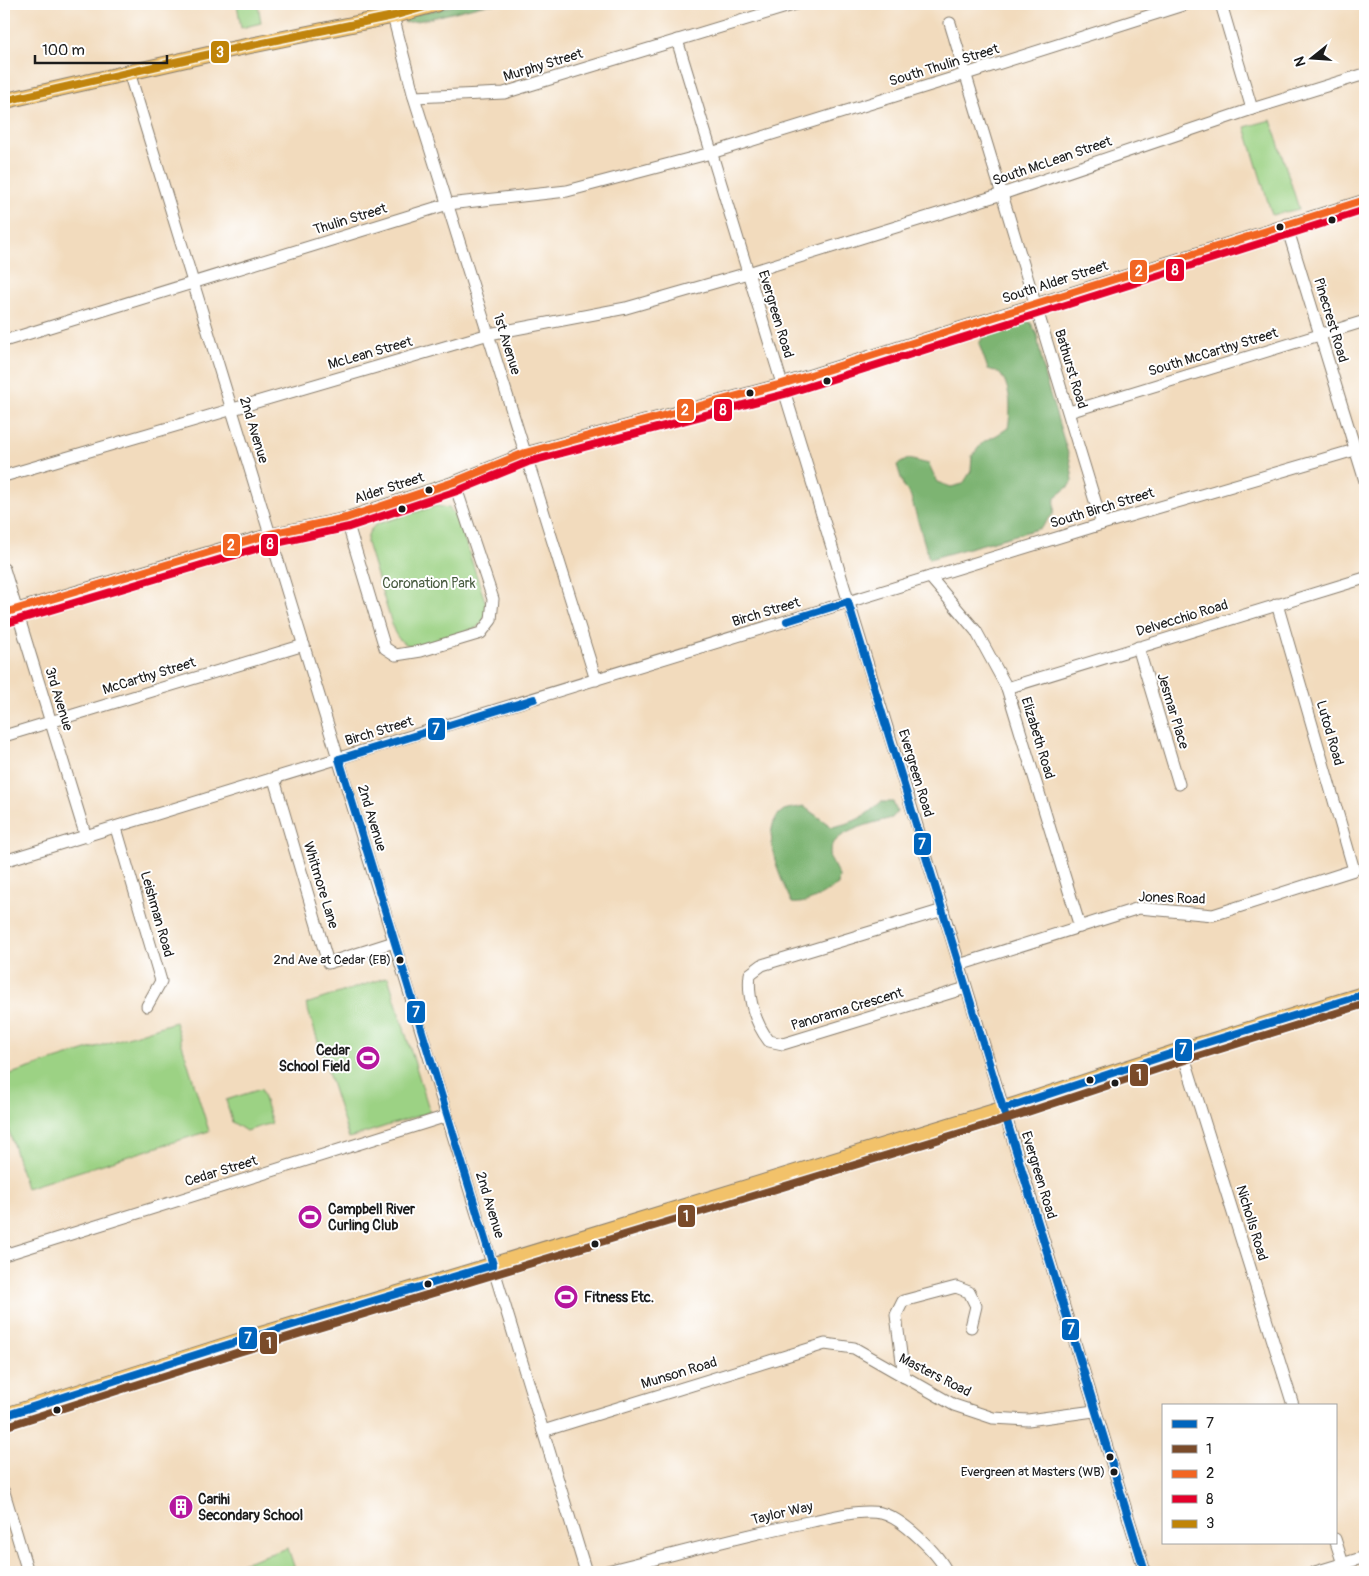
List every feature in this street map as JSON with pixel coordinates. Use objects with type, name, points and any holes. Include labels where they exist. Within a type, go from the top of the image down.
[{"type":"main road","points":[[4,101],[129,72],[393,16],[436,4]]},
{"type":"main road","points":[[4,1416],[236,1342],[1003,1109],[1182,1050],[1365,996]]},
{"type":"street","name":"Murphy Street","points":[[414,97],[504,93],[796,4]]},
{"type":"street","name":"South Thulin Street","points":[[711,152],[1186,4]]},
{"type":"street","points":[[1221,4],[1252,109]]},
{"type":"street","name":"1st Avenue","points":[[393,16],[414,97],[596,680]]},
{"type":"street","name":"Bathurst Road","points":[[950,23],[1102,524]]},
{"type":"street","name":"Evergreen Road","points":[[677,40],[1094,1411],[1145,1572]]},
{"type":"street","name":"2nd Avenue","points":[[129,72],[586,1572]]},
{"type":"street","name":"South McLean Street","points":[[748,273],[1002,194],[1252,109],[1365,74]]},
{"type":"street","name":"Thulin Street","points":[[4,341],[448,204],[567,191],[711,152]]},
{"type":"street","name":"South Alder Street","points":[[782,384],[1365,200]]},
{"type":"street","name":"Pinecrest Road","points":[[1286,224],[1320,335],[1360,448],[1365,481]]},
{"type":"street","name":"McLean Street","points":[[4,476],[489,334],[626,308],[748,273]]},
{"type":"street","name":"South McCarthy Street","points":[[1069,412],[1365,321]]},
{"type":"street","name":"Alder Street","points":[[4,613],[270,534],[346,518],[454,482],[525,453],[782,384]]},
{"type":"street","name":"South Birch Street","points":[[848,602],[1102,524],[1360,448]]},
{"type":"street","points":[[346,518],[385,648],[396,655],[421,651],[481,633],[491,620],[493,599],[454,482]]},
{"type":"street","name":"3rd Avenue","points":[[4,569],[86,837]]},
{"type":"street","name":"Elizabeth Road","points":[[930,577],[976,631],[1007,688],[1080,927]]},
{"type":"street","name":"Delvecchio Road","points":[[1007,688],[1365,578]]},
{"type":"street","name":"Birch Street","points":[[4,861],[848,602]]},
{"type":"street","name":"Lutod Road","points":[[1277,604],[1354,870]]},
{"type":"street","name":"McCarthy Street","points":[[4,736],[304,645]]},
{"type":"street","name":"Jesmar Place","points":[[1138,647],[1179,784]]},
{"type":"street","name":"Whitmore Lane","points":[[274,779],[328,963],[394,942]]},
{"type":"street","name":"Leishman Road","points":[[116,828],[161,981],[148,1006]]},
{"type":"street","name":"Jones Road","points":[[959,965],[1139,908],[1213,914],[1354,870]]},
{"type":"street","name":"Panorama Crescent","points":[[943,910],[762,965],[750,974],[748,989],[753,1006],[761,1030],[769,1041],[783,1044],[966,988]]},
{"type":"street","name":"Nicholls Road","points":[[1182,1050],[1293,1404]]},
{"type":"street","name":"Cedar Street","points":[[4,1255],[447,1116]]},
{"type":"street","points":[[904,1377],[896,1315],[903,1301],[956,1287],[969,1292],[976,1306],[971,1327]]},
{"type":"street","name":"Masters Road","points":[[825,1344],[854,1348],[954,1405],[992,1418],[1028,1420],[1094,1411]]},
{"type":"street","name":"Munson Road","points":[[543,1431],[825,1344]]},
{"type":"street","points":[[4,1492],[6,1510],[28,1572]]},
{"type":"street","name":"Taylor Way","points":[[603,1572],[793,1525],[867,1512],[890,1516],[926,1544],[942,1561],[947,1572]]},
{"type":"street","points":[[1336,1542],[1343,1564]]},
{"type":"street","points":[[1315,1572],[1365,1557]]},
{"type":"green space","points":[[237,4],[258,4],[261,23],[241,28]]},
{"type":"green space","points":[[460,4],[499,4],[482,5],[405,23],[409,16]]},
{"type":"green space","points":[[1271,120],[1299,209],[1272,215],[1245,127]]},
{"type":"green space","points":[[1024,320],[1031,323],[1037,335],[1045,378],[1070,460],[1073,480],[1068,487],[1055,497],[1054,513],[1041,528],[929,559],[910,494],[904,488],[897,465],[908,459],[929,464],[937,482],[951,487],[963,484],[971,471],[972,456],[983,442],[1008,428],[1009,421],[1010,399],[1006,385],[999,373],[988,369],[979,344],[987,333],[992,330]]},
{"type":"green space","name":"Coronation Park","points":[[436,506],[449,508],[457,517],[487,610],[481,624],[476,628],[418,647],[401,641],[394,631],[367,543],[368,534],[377,524]]},
{"type":"green space","points":[[881,802],[893,802],[897,812],[892,818],[851,831],[837,839],[832,845],[829,856],[839,876],[838,885],[810,900],[792,903],[774,855],[772,829],[776,818],[784,810],[803,806],[832,827],[859,819]]},
{"type":"green space","name":"Cedar School Field","points":[[388,977],[430,1112],[349,1138],[306,1004]]},
{"type":"green space","points":[[175,1022],[209,1131],[26,1188],[4,1114],[4,1076]]},
{"type":"green space","points":[[261,1089],[272,1123],[246,1131],[232,1122],[226,1100]]},
{"type":"green space","points":[[288,1548],[296,1572],[245,1572],[242,1563]]},
{"type":"transit line","name":"3","points":[[4,101],[219,52],[393,16],[436,4]]},
{"type":"transit line","name":"2","points":[[4,613],[270,534],[346,518],[454,482],[525,453],[782,384],[1365,200]]},
{"type":"transit line","name":"8","points":[[7,623],[272,544],[349,527],[457,491],[528,462],[785,394],[1365,210]]},
{"type":"transit line","name":"7","points":[[848,602],[1145,1572]]},
{"type":"transit line","name":"7","points":[[787,621],[848,602]]},
{"type":"transit line","name":"7","points":[[339,759],[534,699]]},
{"type":"transit line","name":"7","points":[[339,759],[493,1265]]},
{"type":"transit line","name":"7","points":[[1003,1109],[1182,1050],[1365,994]]},
{"type":"transit line","name":"1","points":[[7,1426],[239,1352],[1006,1119],[1185,1060],[1365,1004]]},
{"type":"transit line","name":"7","points":[[4,1416],[236,1342],[493,1265]]},
{"type":"place","name":"2nd Ave at Cedar (EB)","points":[[400,960]]},
{"type":"place","name":"Cedar School Field","points":[[368,1058]]},
{"type":"place","name":"Campbell River Curling Club","points":[[310,1217]]},
{"type":"place","name":"Fitness Etc.","points":[[566,1297]]},
{"type":"place","name":"Evergreen at Masters (WB)","points":[[1114,1472]]},
{"type":"place","name":"Carihi Secondary School","points":[[181,1507]]}]
